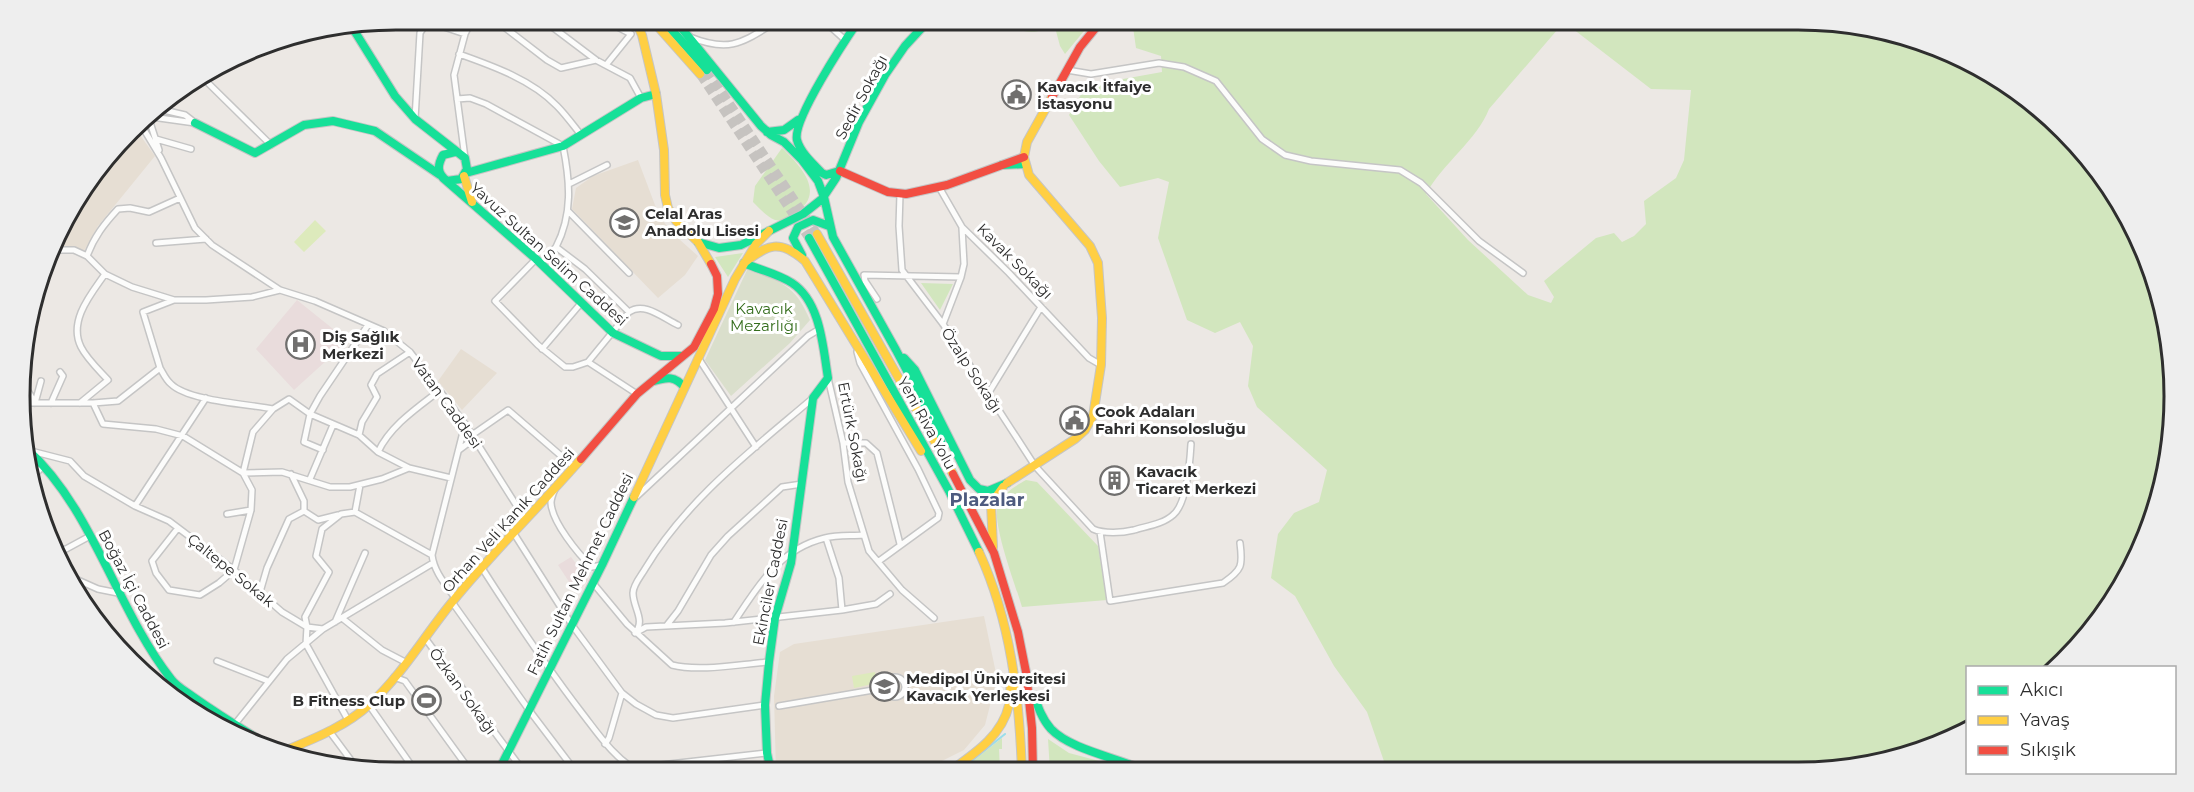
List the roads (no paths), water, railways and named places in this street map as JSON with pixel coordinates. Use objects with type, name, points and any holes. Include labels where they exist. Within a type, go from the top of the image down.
[{"type":"main road","points":[[639,30],[656,94],[664,150],[665,195],[668,208],[676,221],[698,242],[717,276],[726,282],[735,279]]},
{"type":"main road","points":[[662,30],[704,72],[671,30]]},
{"type":"main road","points":[[683,30],[767,132],[784,142],[818,181],[833,237],[936,426],[949,465],[994,553],[1018,632],[1026,672],[1033,762]]},
{"type":"main road","points":[[851,30],[801,117],[795,136],[817,169],[826,175],[842,171],[887,191],[900,194],[939,188],[1001,165],[1024,160]]},
{"type":"main road","name":"Sedir Sokağı","points":[[824,197],[842,171],[843,162],[853,137],[890,64],[920,30]]},
{"type":"main road","points":[[1013,162],[1026,145],[1080,47],[1094,30]]},
{"type":"main road","points":[[355,32],[395,96],[415,119],[465,158],[467,165],[465,175],[473,204]]},
{"type":"main road","points":[[439,137],[438,168],[442,177],[453,182],[465,175],[562,146],[641,98],[656,94]]},
{"type":"main road","points":[[767,132],[787,129],[801,117]]},
{"type":"main road","name":"Yavuz Sultan Selim Caddesi","points":[[271,145],[304,125],[333,121],[375,131],[442,177],[538,261],[613,333],[661,356]]},
{"type":"main road","points":[[195,123],[255,153],[271,145]]},
{"type":"main road","points":[[1026,145],[1024,160],[1029,175]]},
{"type":"main road","points":[[422,163],[440,159],[446,153],[455,152]]},
{"type":"main road","points":[[896,350],[915,369],[970,480],[978,489],[988,492],[1007,483],[1080,435],[1090,423],[1095,408],[1101,365],[1102,318],[1098,263],[1090,246],[1029,175],[1013,162]]},
{"type":"main road","points":[[698,242],[730,249],[800,216],[824,197]]},
{"type":"main road","points":[[829,226],[815,219],[805,221],[794,232],[794,241],[964,522]]},
{"type":"main road","name":"Fatih Sultan Mehmet Caddesi","points":[[503,762],[602,565],[735,279],[756,244],[769,231]]},
{"type":"main road","name":"Yeni Riva Yolu","points":[[817,234],[949,465]]},
{"type":"main road","name":"Yeni Riva Yolu","points":[[808,238],[949,490],[977,548],[997,599],[1013,663],[1018,699],[1022,762]]},
{"type":"main road","points":[[744,263],[764,248],[776,245],[792,250],[805,261]]},
{"type":"main road","name":"Ertürk Sokağı","points":[[744,263],[793,284],[806,297],[818,330],[828,378]]},
{"type":"main road","name":"Orhan Veli Kanık Caddesi","points":[[293,748],[330,732],[369,705],[394,677],[454,600],[638,393],[664,369],[694,347],[714,309],[718,294],[717,276]]},
{"type":"main road","points":[[664,369],[661,356],[681,356]]},
{"type":"main road","points":[[638,393],[656,380],[672,376],[678,379],[684,387]]},
{"type":"main road","points":[[813,398],[828,378]]},
{"type":"main road","name":"Ekinciler Caddesi","points":[[769,762],[765,705],[769,662],[775,618],[791,564],[813,398]]},
{"type":"main road","name":"Boğaz İçi Caddesi","points":[[35,456],[80,516],[118,593],[158,662],[172,681],[235,724]]},
{"type":"main road","points":[[994,553],[991,504],[999,490],[1007,483]]},
{"type":"main road","points":[[962,762],[987,743],[1002,723],[1009,706],[1013,663]]},
{"type":"main road","points":[[1026,672],[1040,715],[1053,733],[1069,744],[1127,762]]},
{"type":"street","points":[[415,119],[421,30]]},
{"type":"street","points":[[453,30],[465,34]]},
{"type":"street","points":[[465,158],[454,75],[467,30]]},
{"type":"street","points":[[508,30],[561,68],[596,60]]},
{"type":"street","points":[[556,30],[596,60],[630,78],[641,98]]},
{"type":"street","points":[[606,65],[630,34],[623,30]]},
{"type":"street","points":[[688,36],[706,43],[730,46],[762,30]]},
{"type":"street","points":[[834,30],[844,39]]},
{"type":"street","points":[[459,54],[498,68],[537,90],[556,105],[581,135]]},
{"type":"street","points":[[1067,70],[1091,74],[1159,63],[1185,68],[1216,81],[1262,139],[1285,155],[1311,161],[1400,170],[1421,183],[1479,241],[1523,273]]},
{"type":"street","points":[[208,82],[271,145]]},
{"type":"street","points":[[457,99],[470,98],[486,104],[562,146],[569,184],[568,211],[561,237],[556,247],[495,301],[542,349],[565,367],[588,362],[628,312],[635,308],[643,307],[678,325]]},
{"type":"street","points":[[167,111],[185,115],[195,123]]},
{"type":"street","points":[[160,117],[195,123]]},
{"type":"street","name":"Vatan Caddesi","points":[[151,125],[161,158]]},
{"type":"street","name":"Vatan Caddesi","points":[[144,130],[161,158],[195,228],[212,245],[280,290],[384,331],[410,352],[465,424],[525,519]]},
{"type":"street","points":[[156,139],[190,149]]},
{"type":"street","points":[[569,184],[607,165]]},
{"type":"street","name":"Kavak Sokağı","points":[[939,188],[962,227],[1089,358],[1101,365]]},
{"type":"street","points":[[900,194],[899,226],[902,270],[907,276]]},
{"type":"street","points":[[87,256],[101,227],[118,209],[130,208],[149,212],[180,198]]},
{"type":"street","points":[[568,211],[629,273]]},
{"type":"street","points":[[943,324],[964,264],[962,227]]},
{"type":"street","points":[[156,243],[206,239]]},
{"type":"street","points":[[556,247],[585,269],[628,312]]},
{"type":"street","points":[[61,250],[74,250],[87,256],[105,274],[132,287],[174,300],[252,297],[280,290]]},
{"type":"street","points":[[80,403],[108,380],[80,346],[77,324],[85,302],[105,274]]},
{"type":"street","points":[[877,299],[865,281],[864,275],[961,277]]},
{"type":"street","name":"Özalp Sokağı","points":[[907,276],[943,324],[1035,466],[1083,520],[1100,532]]},
{"type":"street","points":[[174,300],[143,312],[160,368],[171,384],[184,392],[206,398],[273,409]]},
{"type":"street","points":[[542,349],[582,302]]},
{"type":"street","points":[[988,394],[1041,307]]},
{"type":"street","points":[[322,450],[304,442],[310,414],[368,325]]},
{"type":"street","points":[[632,501],[808,336],[818,330]]},
{"type":"street","points":[[855,345],[860,363],[918,469],[939,513],[938,518],[879,561]]},
{"type":"street","points":[[359,435],[362,422],[377,397],[371,385],[377,374],[410,352]]},
{"type":"street","points":[[699,359],[756,447]]},
{"type":"street","points":[[588,362],[638,393]]},
{"type":"street","points":[[30,403],[118,401],[160,368]]},
{"type":"street","points":[[51,403],[63,376],[60,372]]},
{"type":"street","name":"Ertürk Sokağı","points":[[828,378],[843,443],[848,482],[869,551],[902,590],[934,618]]},
{"type":"street","points":[[34,403],[41,381]]},
{"type":"street","points":[[378,452],[383,440],[439,391]]},
{"type":"street","points":[[30,395],[34,403]]},
{"type":"street","points":[[135,506],[206,398]]},
{"type":"street","points":[[635,633],[640,622],[633,593],[659,545],[702,494],[813,398]]},
{"type":"street","points":[[243,473],[253,432],[273,409],[288,399],[310,414],[359,435],[378,452],[408,468],[451,478]]},
{"type":"street","points":[[93,403],[103,424],[156,429],[183,436],[243,473],[252,490],[251,510],[234,570],[200,595],[169,590],[156,573],[152,561],[178,528]]},
{"type":"street","points":[[472,435],[508,410],[574,467]]},
{"type":"street","points":[[465,424],[432,555],[433,563],[454,600],[529,710],[568,762]]},
{"type":"street","points":[[310,479],[333,425]]},
{"type":"street","points":[[457,451],[467,444],[476,443]]},
{"type":"street","points":[[843,443],[866,443],[878,453],[900,544]]},
{"type":"street","points":[[1191,444],[1188,483],[1175,514],[1158,523],[1129,531],[1100,532],[1110,601],[1223,583],[1237,573],[1242,562],[1240,543]]},
{"type":"street","name":"Çaltepe Sokak","points":[[34,451],[70,461],[84,476],[135,506],[169,521],[234,570],[282,612],[307,627],[323,629]]},
{"type":"street","points":[[38,471],[42,467]]},
{"type":"street","points":[[243,473],[282,472],[330,487],[350,487],[408,468]]},
{"type":"street","points":[[291,474],[304,501],[304,511]]},
{"type":"street","points":[[667,625],[678,611],[711,555],[728,536],[782,487],[802,484]]},
{"type":"street","points":[[355,512],[360,485]]},
{"type":"street","points":[[555,488],[551,501],[553,513],[580,556],[592,567],[602,565]]},
{"type":"street","points":[[227,514],[251,510]]},
{"type":"street","points":[[304,511],[318,520],[355,512],[432,555]]},
{"type":"street","points":[[260,592],[267,568],[289,519],[304,511]]},
{"type":"street","points":[[341,514],[322,529],[316,556],[329,572],[305,617],[306,644],[348,720]]},
{"type":"street","points":[[513,532],[572,625],[622,693],[636,704],[656,715],[674,718],[765,705]]},
{"type":"street","points":[[64,549],[90,536]]},
{"type":"street","points":[[734,622],[769,572],[793,550],[826,538],[863,536]]},
{"type":"street","points":[[826,538],[839,578],[842,610]]},
{"type":"street","points":[[335,622],[365,553]]},
{"type":"street","points":[[235,724],[287,659],[323,629],[433,563]]},
{"type":"street","points":[[482,568],[549,670],[622,762]]},
{"type":"street","points":[[80,581],[98,589],[118,593]]},
{"type":"street","points":[[593,583],[635,633],[672,665],[680,667],[769,662]]},
{"type":"street","points":[[635,633],[646,627],[734,622],[842,610],[876,604],[890,594]]},
{"type":"street","points":[[342,618],[382,650],[405,662]]},
{"type":"street","name":"Özkan Sokağı","points":[[425,638],[516,762]]},
{"type":"street","points":[[217,661],[268,681]]},
{"type":"street","points":[[394,677],[405,681],[464,762]]},
{"type":"street","points":[[779,706],[885,688]]},
{"type":"street","points":[[606,744],[622,693]]},
{"type":"street","points":[[369,705],[409,762]]},
{"type":"street","points":[[330,732],[350,759]]},
{"type":"street","points":[[687,762],[767,753]]},
{"type":"waterway","points":[[970,762],[1005,734]]},
{"type":"tunnel","points":[[707,70],[817,234]]},
{"type":"tunnel","points":[[700,74],[809,238]]},
{"type":"place","name":"Kavacık İtfaiye İstasyonu","points":[[1016,95]]},
{"type":"place","name":"Celal Aras Anadolu Lisesi","points":[[624,222]]},
{"type":"place","name":"Diş Sağlık Merkezi","points":[[301,345]]},
{"type":"place","name":"Cook Adaları Fahri Konsolosluğu","points":[[1074,420]]},
{"type":"place","name":"Kavacık Ticaret Merkezi","points":[[1115,480]]},
{"type":"place","name":"Medipol Üniversitesi Kavacık Yerleşkesi","points":[[885,687]]},
{"type":"place","name":"B Fitness Clup","points":[[426,700]]},
{"type":"district","name":"Plazalar","points":[[987,500]]},
{"type":"park label","name":"Kavacık Mezarlığı","points":[[764,316]]}]
